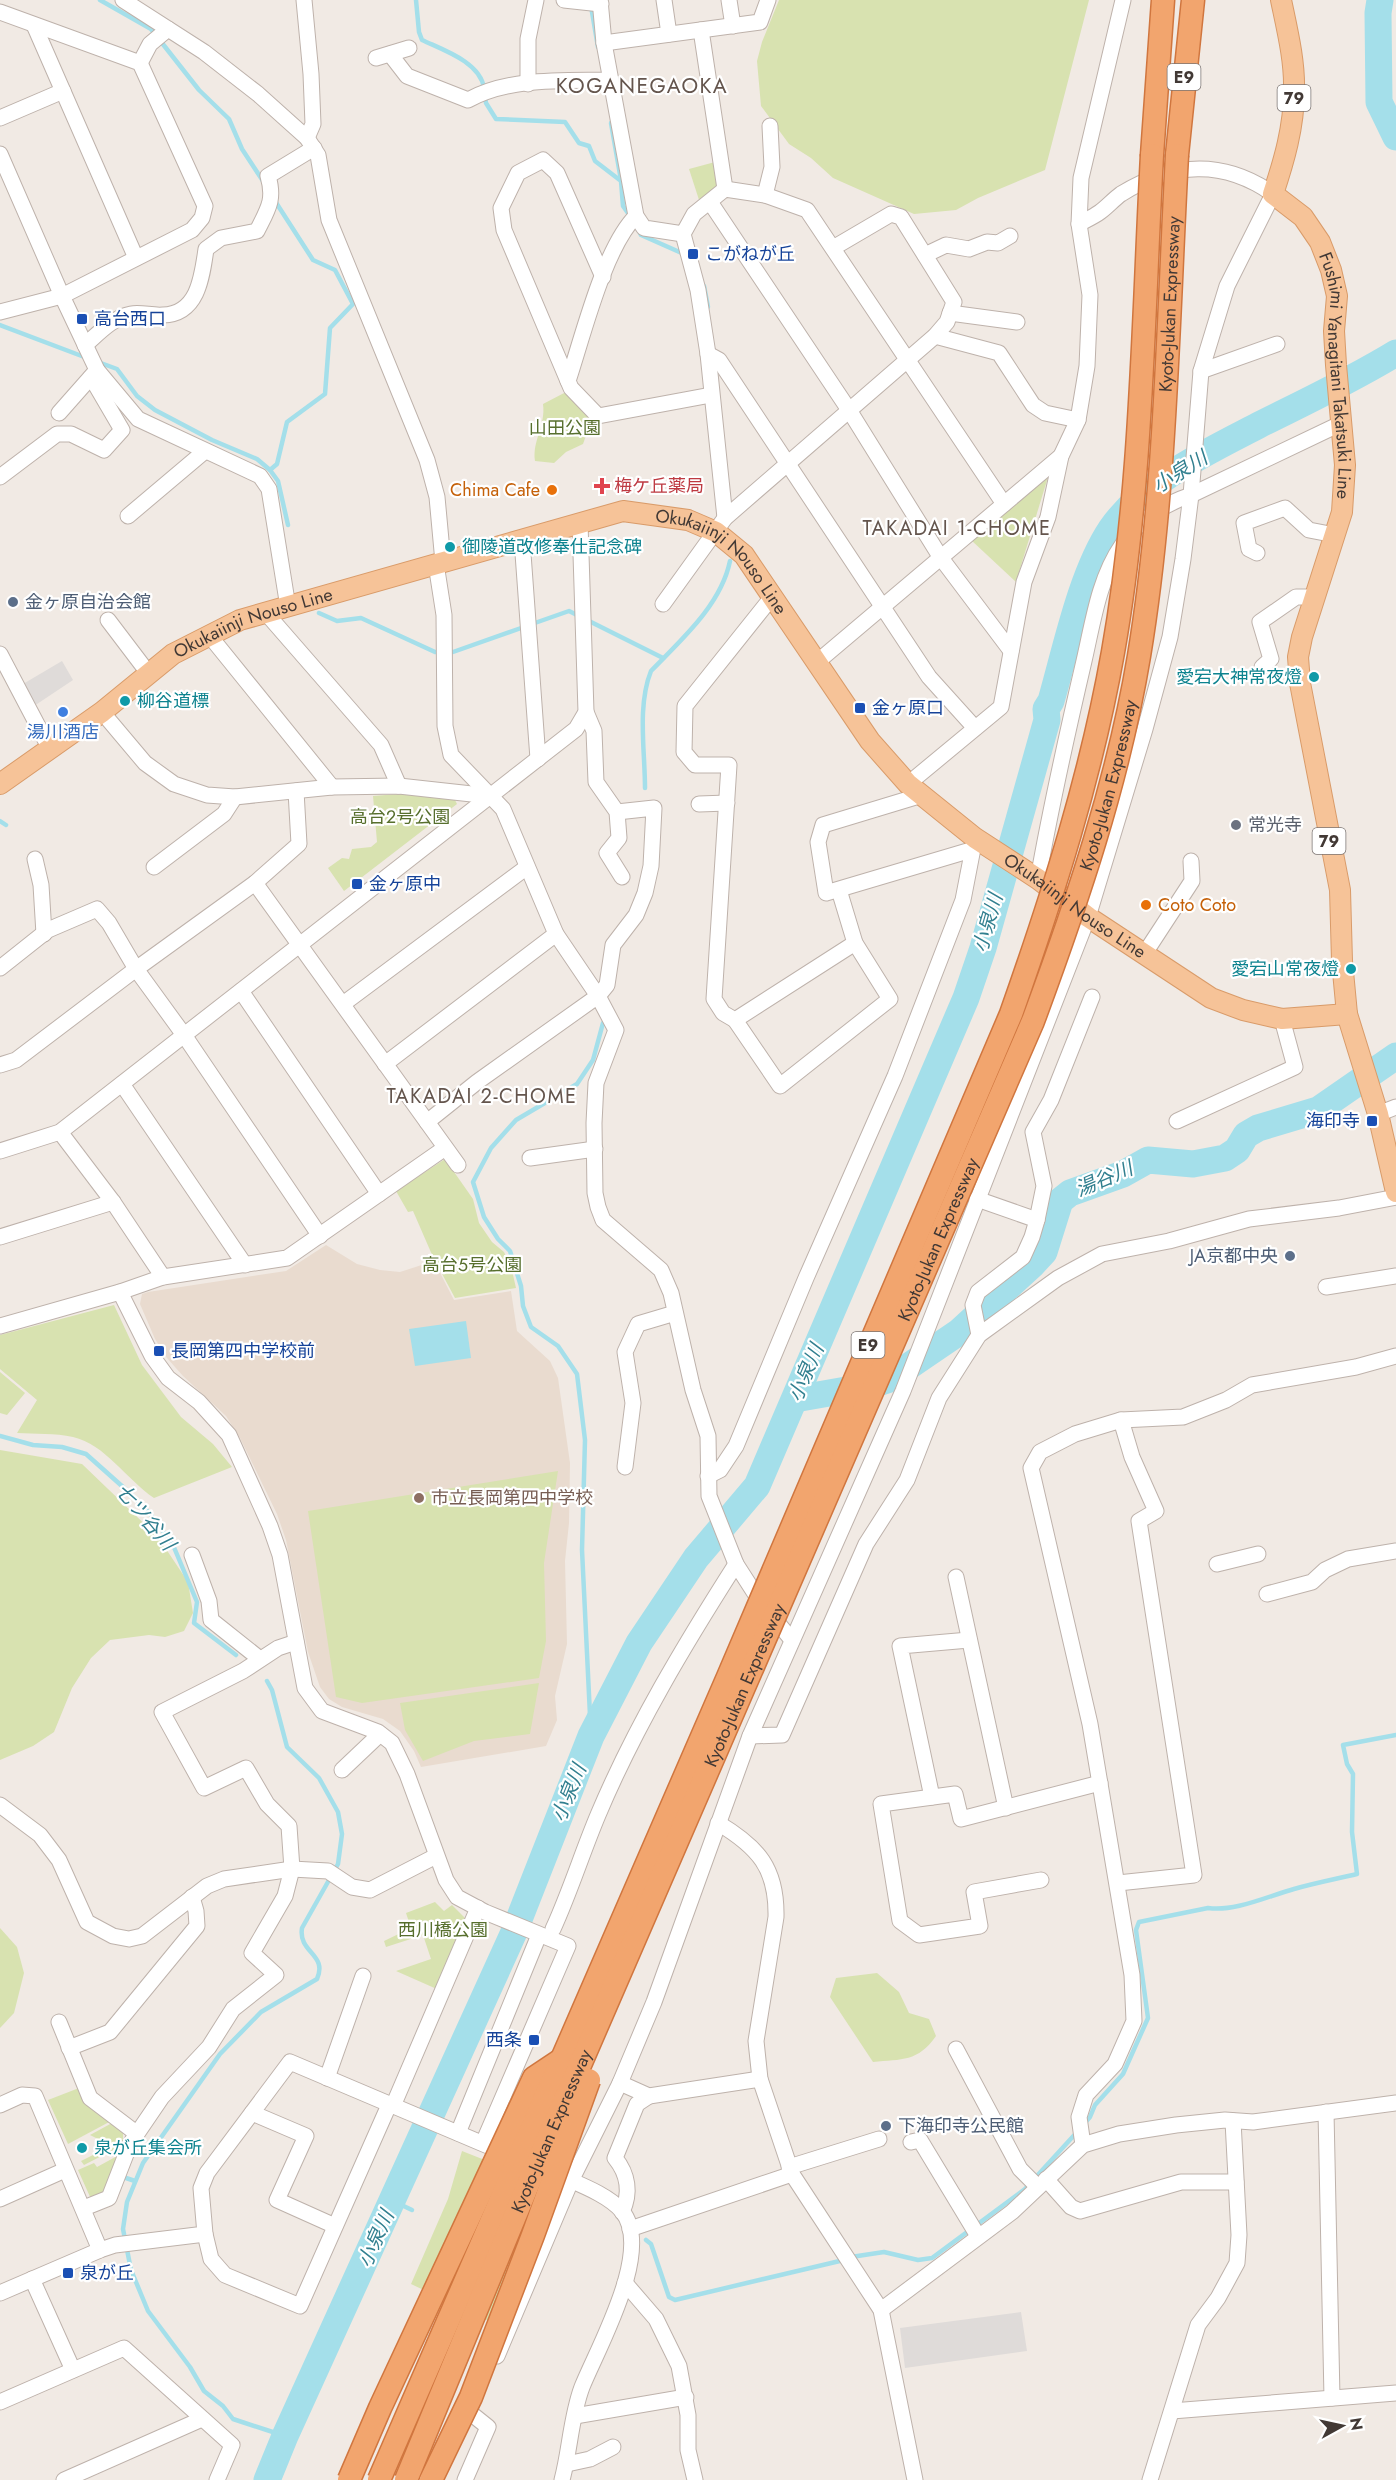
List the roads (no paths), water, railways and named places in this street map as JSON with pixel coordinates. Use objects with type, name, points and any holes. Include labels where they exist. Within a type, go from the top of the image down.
[{"type":"highway","name":"Kyoto-Jukan Expressway","points":[[379,2480],[728,1677],[1011,1014],[1065,853],[1096,739],[1113,651],[1126,559],[1136,456],[1162,0]]},
{"type":"highway","name":"Kyoto-Jukan Expressway","points":[[406,2480],[527,2187],[1033,1021],[1096,841],[1121,745],[1139,656],[1151,562],[1160,459],[1177,155],[1193,0]]},
{"type":"highway","points":[[431,2480],[471,2397],[533,2235],[650,1906]]},
{"type":"highway","points":[[350,2480],[380,2408],[534,2078],[561,2060]]},
{"type":"main road","name":"79","points":[[1273,194],[1287,153],[1294,91],[1289,38],[1281,0]]},
{"type":"main road","name":"Fushimi Yanagitani Takatsuki Line","points":[[1273,194],[1303,217],[1320,242],[1331,270],[1337,296],[1334,331],[1345,465],[1342,512],[1302,637],[1298,657],[1324,815],[1340,890],[1342,961],[1347,1014],[1366,1076],[1387,1111],[1396,1194]]},
{"type":"main road","name":"Okukaiinji Nouso Line","points":[[0,784],[102,712],[172,654],[240,620],[623,511],[721,525],[744,555],[870,741],[915,789],[977,844],[1034,876],[1088,917],[1211,998],[1243,1010],[1282,1019],[1347,1014]]},
{"type":"street","points":[[123,0],[161,35],[204,52],[258,94],[311,143],[318,155],[329,220],[427,460],[438,497],[439,563],[444,615],[445,726],[451,755],[503,809],[556,934],[598,996],[616,1030],[596,1083],[595,1193],[603,1220],[661,1270],[675,1313],[693,1390],[708,1436],[709,1496],[735,1559],[761,1603],[792,1640]]},
{"type":"street","points":[[85,345],[114,320],[132,314],[165,315],[186,309],[201,285],[206,249],[221,238],[258,231],[269,207],[272,191],[268,176],[311,143],[313,124],[311,74],[304,0]]},
{"type":"street","points":[[528,84],[528,39],[536,0]]},
{"type":"street","points":[[564,0],[596,3],[604,43],[607,80],[633,219],[644,228],[683,234]]},
{"type":"street","points":[[664,0],[669,34]]},
{"type":"street","points":[[729,0],[733,26]]},
{"type":"street","points":[[604,43],[760,22],[768,0]]},
{"type":"street","points":[[977,844],[826,893],[818,842],[822,825],[915,789],[975,728],[1001,707],[1024,582],[1048,516],[1061,456],[1078,420],[1087,366],[1090,295],[1078,206],[1082,178],[1123,0]]},
{"type":"street","points":[[0,12],[140,63],[205,206],[202,218],[192,230],[62,296],[0,312]]},
{"type":"street","points":[[34,25],[136,258]]},
{"type":"street","points":[[701,30],[725,189]]},
{"type":"street","points":[[140,63],[161,35]]},
{"type":"street","points":[[409,48],[383,56],[407,76],[468,100],[495,88],[607,80]]},
{"type":"street","points":[[0,118],[63,91]]},
{"type":"street","points":[[765,195],[772,167],[770,126]]},
{"type":"street","points":[[0,154],[85,345],[94,374],[122,430],[104,450],[70,434],[57,434],[0,477]]},
{"type":"street","points":[[603,277],[557,173],[543,160],[518,172],[501,208],[504,230],[571,388],[598,416],[711,395]]},
{"type":"street","points":[[431,2480],[501,2349],[571,2181],[620,2083],[654,2002],[750,1736],[903,1391],[1088,917],[1145,729],[1170,637],[1183,559],[1201,371],[1227,286],[1273,194],[1238,174],[1218,169],[1190,168],[1157,176],[1120,195],[1100,212],[1080,224]]},
{"type":"street","points":[[721,525],[708,354],[698,290],[683,234],[694,214],[725,189],[765,195],[807,210],[1004,504]]},
{"type":"street","points":[[710,202],[849,410],[940,558],[1011,651]]},
{"type":"street","points":[[663,604],[721,525],[787,463],[935,336],[947,322],[954,302],[901,217],[891,214],[833,248]]},
{"type":"street","points":[[568,381],[603,277],[625,227],[633,219]]},
{"type":"street","points":[[925,255],[946,245],[969,249],[987,242],[998,243],[1010,236]]},
{"type":"street","points":[[950,313],[1017,322]]},
{"type":"street","points":[[935,336],[999,353],[1032,405],[1046,413],[1078,420]]},
{"type":"street","points":[[1201,371],[1277,344]]},
{"type":"street","points":[[708,354],[719,360],[929,677],[975,728]]},
{"type":"street","points":[[59,413],[94,374]]},
{"type":"street","points":[[94,374],[138,419],[260,476],[269,489],[288,607]]},
{"type":"street","points":[[1034,876],[1103,583],[1121,546],[1142,520],[1168,502],[1342,421]]},
{"type":"street","points":[[128,516],[205,451]]},
{"type":"street","points":[[816,663],[1061,456]]},
{"type":"street","points":[[1257,553],[1249,549],[1244,523],[1284,508],[1309,530],[1335,535]]},
{"type":"street","points":[[580,523],[586,712],[594,731],[596,782],[617,812],[619,838],[607,853],[622,877]]},
{"type":"street","points":[[522,540],[538,759]]},
{"type":"street","points":[[772,597],[685,705],[684,752],[695,765],[729,765],[714,999],[723,1013],[735,1020],[780,1086],[890,999],[855,942],[839,890]]},
{"type":"street","points":[[1262,668],[1271,659],[1260,622],[1296,597],[1315,597]]},
{"type":"street","points":[[266,613],[381,745],[399,786]]},
{"type":"street","points":[[108,620],[149,674]]},
{"type":"street","points":[[209,635],[332,787]]},
{"type":"street","points":[[0,654],[50,749]]},
{"type":"street","points":[[102,712],[145,763],[174,784],[207,795],[235,797],[332,787],[399,786],[490,796]]},
{"type":"street","points":[[0,1151],[60,1132],[576,729],[586,712]]},
{"type":"street","points":[[0,1065],[16,1060],[255,883],[299,844],[296,792]]},
{"type":"street","points":[[154,867],[224,814],[235,797]]},
{"type":"street","points":[[699,804],[727,803]]},
{"type":"street","points":[[427,1122],[477,1082],[598,996],[607,985],[614,945],[636,915],[645,893],[651,866],[654,808],[617,812]]},
{"type":"street","points":[[708,1476],[720,1470],[736,1446],[806,1278],[895,1076],[963,900],[977,844]]},
{"type":"street","points":[[35,859],[41,885],[44,934]]},
{"type":"street","points":[[1145,953],[1192,881],[1191,861]]},
{"type":"street","points":[[343,1004],[527,867]]},
{"type":"street","points":[[255,883],[458,1165]]},
{"type":"street","points":[[0,968],[44,934],[97,909],[109,923],[136,969],[184,1035],[320,1236]]},
{"type":"street","points":[[385,1064],[556,934]]},
{"type":"street","points":[[735,1020],[855,942]]},
{"type":"street","points":[[241,991],[378,1194]]},
{"type":"street","points":[[750,1736],[782,1735],[866,1544],[907,1480],[939,1398],[976,1320],[978,1292],[1023,1257],[1032,1237],[1044,1186],[1033,1132],[1051,1100],[1092,997]]},
{"type":"street","points":[[1177,1121],[1295,1067],[1282,1019]]},
{"type":"street","points":[[122,1084],[245,1265]]},
{"type":"street","points":[[60,1132],[113,1202],[163,1277]]},
{"type":"street","points":[[0,1326],[120,1292],[163,1277],[287,1258],[446,1148]]},
{"type":"street","points":[[530,1158],[595,1149]]},
{"type":"street","points":[[976,1320],[1102,1254],[1169,1241],[1249,1219],[1339,1208],[1396,1194]]},
{"type":"street","points":[[977,1198],[1037,1220]]},
{"type":"street","points":[[0,1237],[113,1202]]},
{"type":"street","points":[[1326,1287],[1396,1276]]},
{"type":"street","points":[[120,1292],[152,1356],[168,1378],[199,1402],[229,1435],[270,1526],[280,1555],[305,1688],[312,1700],[322,1711],[380,1734],[392,1743],[407,1774],[446,1880],[457,1897],[482,1910],[542,1932],[568,1946],[483,2143]]},
{"type":"street","points":[[625,1467],[633,1404],[625,1352],[638,1324],[675,1313]]},
{"type":"street","points":[[1083,2145],[1079,2117],[1086,2095],[1115,2064],[1134,2021],[1132,1975],[1090,1724],[1031,1468],[1040,1452],[1075,1434],[1121,1420],[1183,1417],[1226,1400],[1252,1385],[1356,1367],[1396,1356]]},
{"type":"street","points":[[1118,1883],[1194,1875],[1139,1521],[1156,1511],[1132,1457],[1121,1420]]},
{"type":"street","points":[[1267,1594],[1312,1582],[1332,1566],[1348,1559],[1396,1551]]},
{"type":"street","points":[[1217,1564],[1258,1554]]},
{"type":"street","points":[[192,1555],[210,1601],[211,1620],[253,1665]]},
{"type":"street","points":[[454,2131],[542,1932],[571,1887],[598,1816],[629,1751],[735,1559]]},
{"type":"street","points":[[956,1577],[1006,1808]]},
{"type":"street","points":[[932,1797],[900,1646],[969,1640]]},
{"type":"street","points":[[84,2208],[109,2198],[136,2133],[162,2097],[209,2046],[233,2010],[276,1975],[252,1953],[285,1896],[292,1869],[289,1826],[267,1804],[246,1768],[204,1788],[162,1712],[253,1665],[278,1648],[296,1642]]},
{"type":"street","points":[[342,1770],[380,1734]]},
{"type":"street","points":[[1041,1880],[974,1892],[980,1926],[920,1935],[900,1921],[881,1804],[955,1794],[962,1819],[1100,1783]]},
{"type":"street","points":[[0,1805],[40,1835],[59,1860],[87,1922],[113,1936],[129,1938],[142,1936],[207,1886],[224,1879],[292,1869],[334,1875],[352,1887],[370,1890],[436,1856]]},
{"type":"street","points":[[718,1823],[744,1839],[758,1853],[771,1878],[776,1897],[774,1937],[756,2041],[760,2079],[791,2170],[881,2310],[915,2480]]},
{"type":"street","points":[[69,2048],[110,2032],[197,1926],[192,1897]]},
{"type":"street","points":[[482,1910],[394,2107],[335,2226],[300,2306],[225,2275],[211,2259],[205,2234],[201,2188],[207,2174],[290,2062],[394,2107],[483,2143],[600,2195],[622,2212],[630,2229],[631,2245],[625,2283],[615,2316],[582,2389],[562,2480]]},
{"type":"street","points":[[327,2078],[363,1976]]},
{"type":"street","points":[[59,2022],[90,2098],[136,2133]]},
{"type":"street","points":[[956,2049],[1020,2169],[1042,2183],[1071,2207],[1080,2211],[1181,2182],[1236,2181]]},
{"type":"street","points":[[622,2212],[627,2198],[627,2184],[623,2170],[615,2157],[637,2104],[649,2096],[760,2079]]},
{"type":"street","points":[[620,2083],[649,2096]]},
{"type":"street","points":[[0,2105],[22,2095],[35,2096],[65,2170],[84,2208],[108,2247]]},
{"type":"street","points":[[881,2310],[1012,2212],[1083,2145],[1119,2134],[1176,2125],[1233,2121],[1254,2122],[1396,2103]]},
{"type":"street","points":[[1326,2112],[1332,2398]]},
{"type":"street","points":[[252,2113],[306,2136],[277,2200],[335,2226]]},
{"type":"street","points":[[1150,2480],[1198,2325],[1218,2298],[1237,2263],[1239,2235],[1233,2121]]},
{"type":"street","points":[[630,2229],[879,2139]]},
{"type":"street","points":[[911,2142],[920,2140],[978,2236]]},
{"type":"street","points":[[0,2199],[65,2170]]},
{"type":"street","points":[[0,2294],[108,2247],[205,2234]]},
{"type":"street","points":[[33,2279],[73,2370]]},
{"type":"street","points":[[625,2283],[647,2307],[665,2335],[678,2366],[686,2397],[688,2450],[695,2480]]},
{"type":"street","points":[[0,2402],[124,2348],[232,2445],[217,2480]]},
{"type":"street","points":[[1172,2411],[1396,2393]]},
{"type":"street","points":[[575,2416],[686,2397]]},
{"type":"street","points":[[465,2480],[488,2427],[468,2411]]},
{"type":"street","points":[[64,2480],[202,2418]]},
{"type":"street","points":[[567,2464],[590,2459],[613,2447]]},
{"type":"water","points":[[466,1321],[471,1358],[415,1366],[409,1329]]},
{"type":"waterway","points":[[100,0],[151,29],[199,90],[229,119],[242,149],[263,181]]},
{"type":"waterway","points":[[416,0],[422,40],[468,64],[476,71],[484,88]]},
{"type":"waterway","name":"小泉川","points":[[1380,0],[1378,13],[1379,102],[1396,137]]},
{"type":"waterway","points":[[591,6],[598,47]]},
{"type":"waterway","points":[[485,97],[496,119],[565,122],[579,143],[589,146],[595,161],[621,181],[623,206],[630,216]]},
{"type":"waterway","points":[[611,123],[621,180]]},
{"type":"waterway","points":[[270,470],[277,464],[287,422],[325,394],[330,328],[353,304],[335,270],[313,260],[275,201]]},
{"type":"waterway","points":[[639,231],[641,235],[684,254]]},
{"type":"waterway","points":[[704,286],[708,307]]},
{"type":"waterway","points":[[0,325],[87,358]]},
{"type":"waterway","name":"小泉川","points":[[267,2480],[514,1932],[591,1736],[639,1643],[696,1558],[757,1486],[966,998],[983,948],[1047,720],[1046,709],[1051,701],[1083,589],[1100,547],[1125,512],[1159,482],[1219,445],[1345,382],[1396,353]]},
{"type":"waterway","points":[[98,362],[117,369],[137,396],[155,410],[212,440],[257,459],[270,470],[278,481],[288,525]]},
{"type":"waterway","points":[[645,788],[643,714],[651,671],[687,634],[709,607],[725,577],[730,561]]},
{"type":"waterway","points":[[532,624],[569,611],[663,658]]},
{"type":"waterway","points":[[319,613],[337,621],[361,618],[435,652],[453,652],[524,627]]},
{"type":"waterway","points":[[0,821],[6,825]]},
{"type":"waterway","points":[[591,1736],[582,1550],[585,1440],[577,1374],[558,1346],[531,1327],[523,1306],[521,1286],[510,1251],[498,1239],[484,1217],[473,1182],[491,1148],[516,1120],[577,1084],[593,1060],[603,1023]]},
{"type":"waterway","name":"湯谷川","points":[[795,1399],[869,1386],[890,1379],[959,1332],[1044,1252],[1060,1201],[1070,1193],[1123,1174],[1148,1160],[1193,1164],[1225,1158],[1237,1150],[1246,1135],[1258,1128],[1318,1110],[1396,1056]]},
{"type":"waterway","name":"七ツ谷川","points":[[0,1436],[33,1445],[62,1447],[86,1454],[132,1495],[151,1515],[173,1545],[197,1602],[194,1623],[236,1655]]},
{"type":"waterway","points":[[267,1681],[272,1690],[287,1747],[319,1778],[338,1812],[342,1834],[338,1864],[302,1928],[304,1943],[319,1964],[317,1979],[261,2012],[220,2054],[143,2163],[127,2202],[123,2229],[131,2270],[148,2311],[190,2367],[204,2391],[223,2406],[233,2419],[285,2436]]},
{"type":"waterway","points":[[1083,2125],[1090,2117],[1095,2105],[1123,2074],[1148,2018],[1136,1930],[1139,1922],[1208,1908],[1240,1906],[1302,1887],[1357,1874],[1352,1832],[1353,1774],[1347,1764],[1343,1745],[1396,1735]]},
{"type":"waterway","points":[[851,2257],[884,2252],[918,2260],[932,2258],[1025,2189],[1078,2131]]},
{"type":"waterway","points":[[126,2178],[135,2181]]},
{"type":"waterway","points":[[391,2200],[412,2210]]},
{"type":"waterway","points":[[646,2240],[651,2244],[669,2297],[675,2300],[844,2260]]},
{"type":"place","name":"こがねが丘","points":[[693,254]]},
{"type":"place","name":"高台西口","points":[[82,319]]},
{"type":"place","name":"梅ケ丘薬局","points":[[602,486]]},
{"type":"place","name":"Chima Cafe","points":[[552,490]]},
{"type":"place","name":"御陵道改修奉仕記念碑","points":[[450,547]]},
{"type":"place","name":"金ヶ原自治会館","points":[[13,602]]},
{"type":"place","name":"愛宕大神常夜燈","points":[[1314,677]]},
{"type":"place","name":"柳谷道標","points":[[125,701]]},
{"type":"place","name":"金ヶ原口","points":[[860,708]]},
{"type":"place","name":"湯川酒店","points":[[63,712]]},
{"type":"place","name":"常光寺","points":[[1236,825]]},
{"type":"place","name":"金ヶ原中","points":[[357,884]]},
{"type":"place","name":"Coto Coto","points":[[1146,905]]},
{"type":"place","name":"愛宕山常夜燈","points":[[1351,969]]},
{"type":"place","name":"海印寺","points":[[1372,1121]]},
{"type":"place","name":"JA京都中央","points":[[1290,1256]]},
{"type":"place","name":"長岡第四中学校前","points":[[159,1351]]},
{"type":"place","name":"市立長岡第四中学校","points":[[419,1498]]},
{"type":"place","name":"西条","points":[[534,2040]]},
{"type":"place","name":"下海印寺公民館","points":[[886,2126]]},
{"type":"place","name":"泉が丘集会所","points":[[82,2148]]},
{"type":"place","name":"泉が丘","points":[[68,2273]]},
{"type":"district","name":"KOGANEGAOKA","points":[[642,86]]},
{"type":"district","name":"TAKADAI 1-CHOME","points":[[957,528]]},
{"type":"district","name":"TAKADAI 2-CHOME","points":[[482,1096]]},
{"type":"park label","name":"山田公園","points":[[565,428]]},
{"type":"park label","name":"高台２号公園","points":[[400,817]]},
{"type":"park label","name":"高台５号公園","points":[[472,1265]]},
{"type":"park label","name":"西川橋公園","points":[[443,1930]]}]
